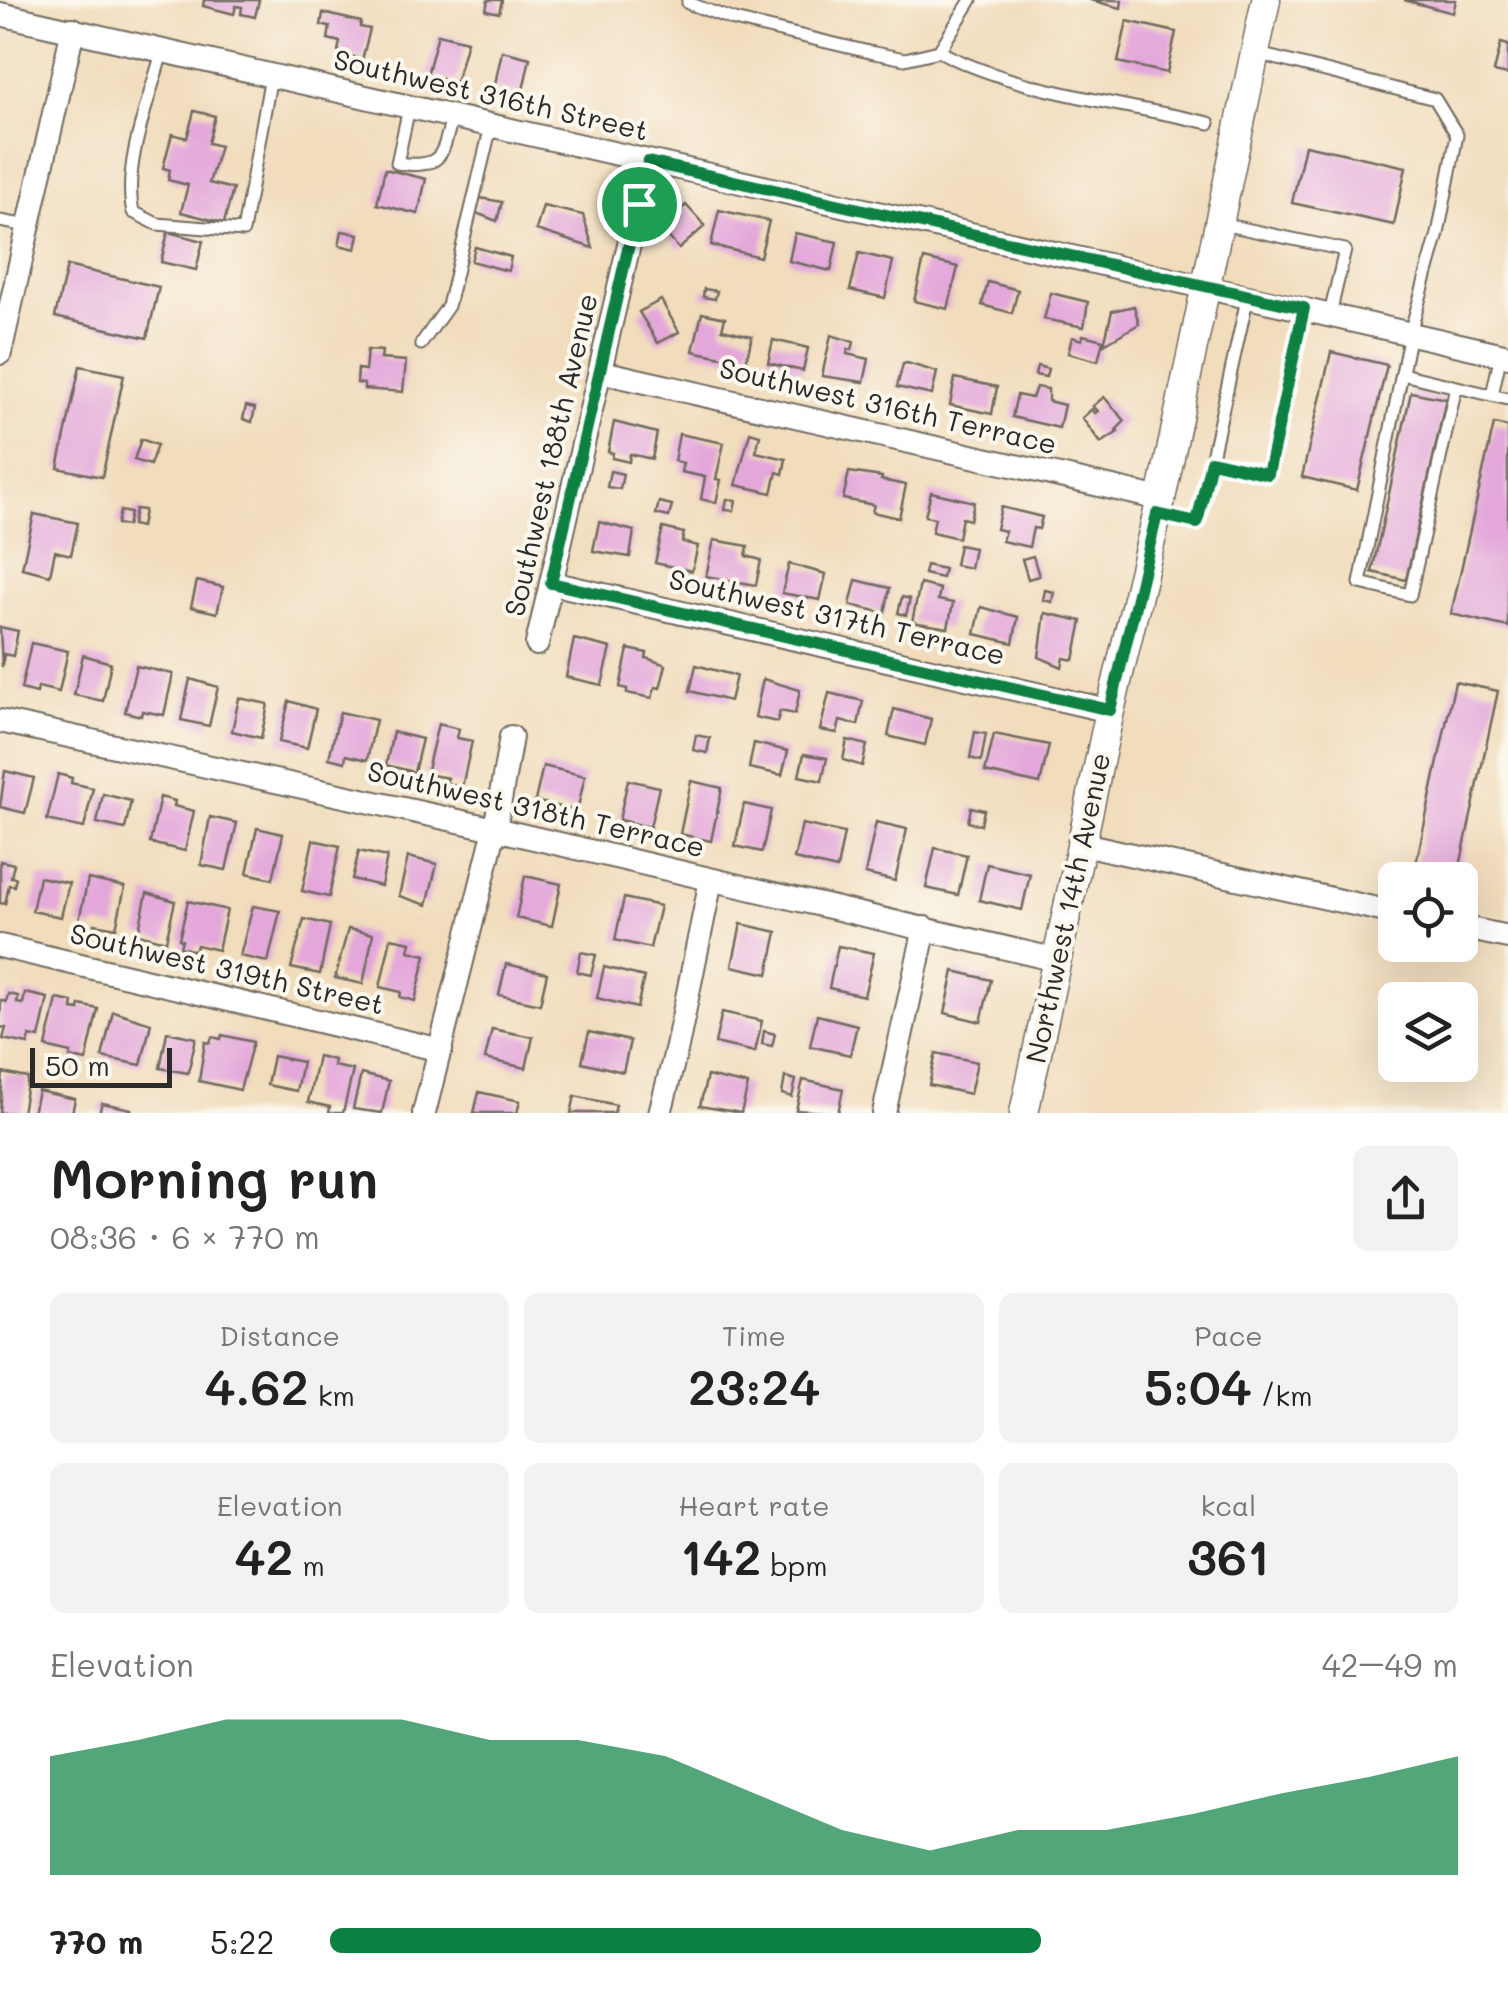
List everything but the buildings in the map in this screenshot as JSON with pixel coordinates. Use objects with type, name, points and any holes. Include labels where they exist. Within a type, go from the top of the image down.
[{"type":"street","name":"Northwest 14th Avenue","points":[[1024,1113],[1266,0]]},
{"type":"street","name":"Southwest 316th Street","points":[[0,14],[1505,355]]},
{"type":"street","points":[[0,353],[73,29]]},
{"type":"street","name":"Southwest 188th Avenue","points":[[537,644],[648,162]]},
{"type":"street","name":"Southwest 316th Terrace","points":[[602,372],[1159,506]]},
{"type":"street","name":"Southwest 317th Terrace","points":[[551,583],[1110,710]]},
{"type":"street","name":"Southwest 318th Terrace","points":[[0,721],[1057,960]]},
{"type":"street","points":[[424,1113],[495,830],[511,737]]},
{"type":"street","points":[[1082,844],[1378,909]]},
{"type":"street","points":[[660,1113],[711,880]]},
{"type":"street","points":[[884,1113],[925,928]]},
{"type":"street","points":[[1478,931],[1508,937]]},
{"type":"street","name":"Southwest 319th Street","points":[[0,946],[441,1050]]},
{"type":"lane","points":[[688,0],[734,20],[868,52],[905,58],[939,51],[972,68],[1011,80],[1209,122]]},
{"type":"lane","points":[[939,51],[971,0]]},
{"type":"lane","points":[[162,52],[133,164],[129,195],[133,212],[157,224],[243,231],[271,76]]},
{"type":"lane","points":[[1255,52],[1435,98],[1456,134],[1438,234],[1410,333],[1360,584],[1410,594],[1456,387]]},
{"type":"lane","points":[[408,108],[397,163],[422,166],[435,162],[444,150],[452,117]]},
{"type":"lane","points":[[421,344],[448,306],[491,126]]},
{"type":"lane","points":[[0,221],[28,226]]},
{"type":"lane","points":[[1218,223],[1344,250],[1330,314]]},
{"type":"lane","points":[[1159,506],[1197,523],[1248,295]]},
{"type":"lane","points":[[1211,461],[1268,474],[1304,308]]},
{"type":"lane","points":[[1492,395],[1505,355]]},
{"type":"lane","points":[[1402,374],[1508,399]]},
{"type":"route","points":[[648,162],[1304,308],[1268,474],[1211,461],[1197,523],[1157,514],[1110,710],[551,583],[639,204],[648,162]]}]
